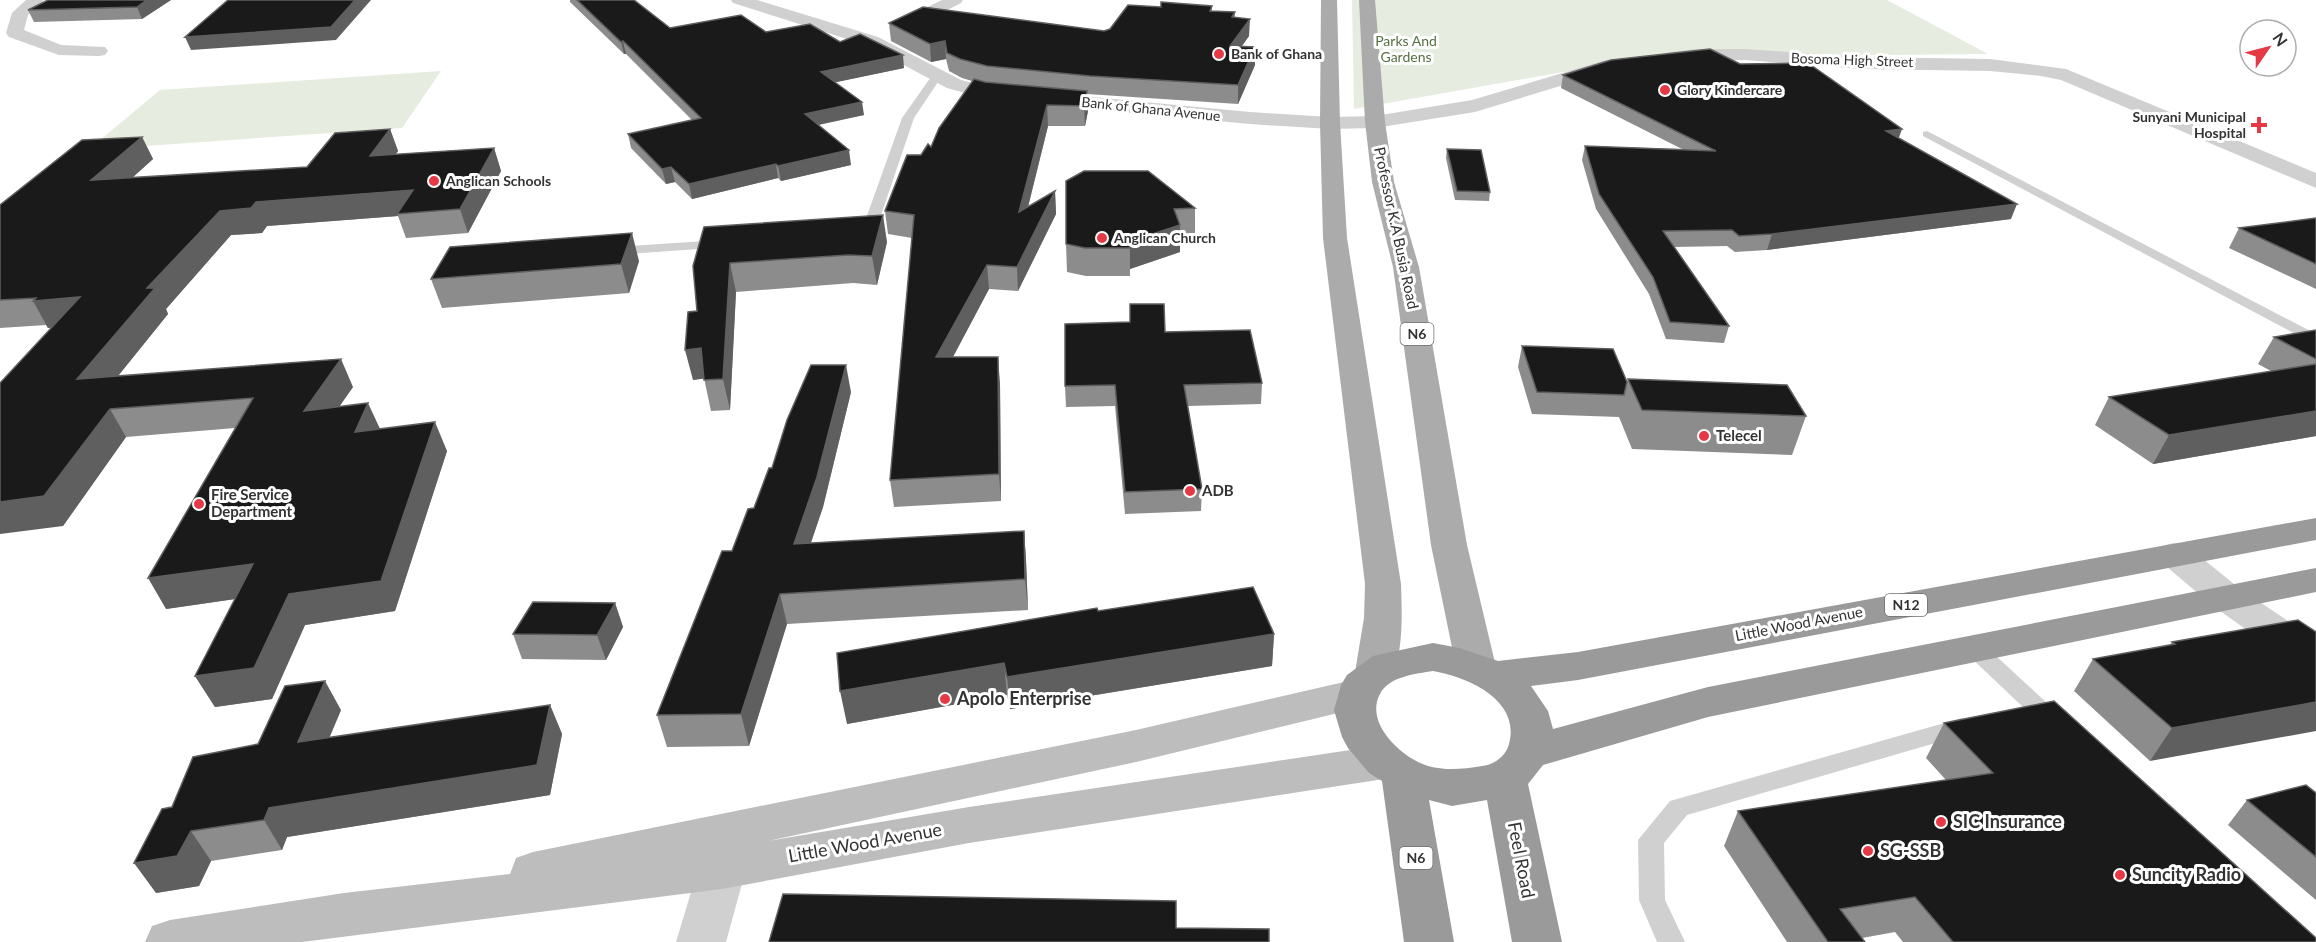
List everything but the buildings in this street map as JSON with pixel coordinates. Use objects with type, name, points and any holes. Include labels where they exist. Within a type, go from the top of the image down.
[{"type":"highway","name":"Little Wood Avenue","points":[[1485,671],[1578,666],[2316,529]]},
{"type":"highway","points":[[1517,765],[1533,732],[1528,712],[1515,692],[1485,671],[1455,660],[1422,657],[1392,663],[1366,683],[1354,711],[1357,729],[1368,746],[1394,769],[1429,784],[1455,788],[1482,786],[1517,765],[1708,702],[2316,580]]},
{"type":"highway","name":"Feel Road","points":[[1517,765],[1538,942]]},
{"type":"highway","name":"N6","points":[[1394,769],[1430,942]]},
{"type":"main road","points":[[1329,0],[1330,123],[1335,238],[1383,584],[1383,618],[1366,683]]},
{"type":"main road","name":"Professor K.A Busia Road","points":[[1367,0],[1375,123],[1383,182],[1406,267],[1449,545],[1485,671]]},
{"type":"street","points":[[36,0],[20,13],[15,33],[59,50],[99,51]]},
{"type":"street","name":"Bank of Ghana Avenue","points":[[739,0],[872,41],[954,84],[987,93],[1203,115],[1330,123],[1375,123]]},
{"type":"street","points":[[872,41],[955,0]]},
{"type":"street","name":"Bosoma High Street","points":[[1660,58],[1725,53],[1862,63],[2010,65],[2045,70],[2066,75],[2316,181]]},
{"type":"street","points":[[1375,123],[1474,106],[1568,76],[1629,62]]},
{"type":"street","points":[[2174,554],[2226,597],[2316,659]]},
{"type":"street","name":"Little Wood Avenue","points":[[344,914],[733,829],[1136,746],[1366,683]]},
{"type":"street","name":"Little Wood Avenue","points":[[170,942],[344,914],[722,869],[969,825],[1394,769]]},
{"type":"street","points":[[701,942],[722,869]]},
{"type":"lane","points":[[843,235],[870,227],[908,118],[937,76]]},
{"type":"lane","points":[[1926,134],[2316,340]]},
{"type":"lane","points":[[595,252],[738,243]]},
{"type":"lane","points":[[1976,649],[2024,709],[2070,738]]},
{"type":"lane","points":[[1671,942],[1652,900],[1651,840],[1679,808],[1978,722]]},
{"type":"green space","name":"Parks And Gardens","points":[[1352,0],[1887,0],[1988,54],[1790,56],[1614,63],[1354,109]]},
{"type":"green space","points":[[441,71],[402,128],[88,150],[160,90]]},
{"type":"place","name":"Bank of Ghana","points":[[1219,54]]},
{"type":"place","name":"Glory Kindercare","points":[[1665,90]]},
{"type":"place","name":"Sunyani Municipal Hospital","points":[[2259,125]]},
{"type":"place","name":"Anglican Schools","points":[[434,181]]},
{"type":"place","name":"Anglican Church","points":[[1102,238]]},
{"type":"place","name":"Telecel","points":[[1704,436]]},
{"type":"place","name":"ADB","points":[[1190,491]]},
{"type":"place","name":"Fire Service Department","points":[[199,504]]},
{"type":"place","name":"Apolo Enterprise","points":[[945,699]]},
{"type":"place","name":"SIC Insurance","points":[[1941,822]]},
{"type":"place","name":"SG-SSB","points":[[1868,851]]},
{"type":"place","name":"Suncity Radio","points":[[2120,875]]}]
